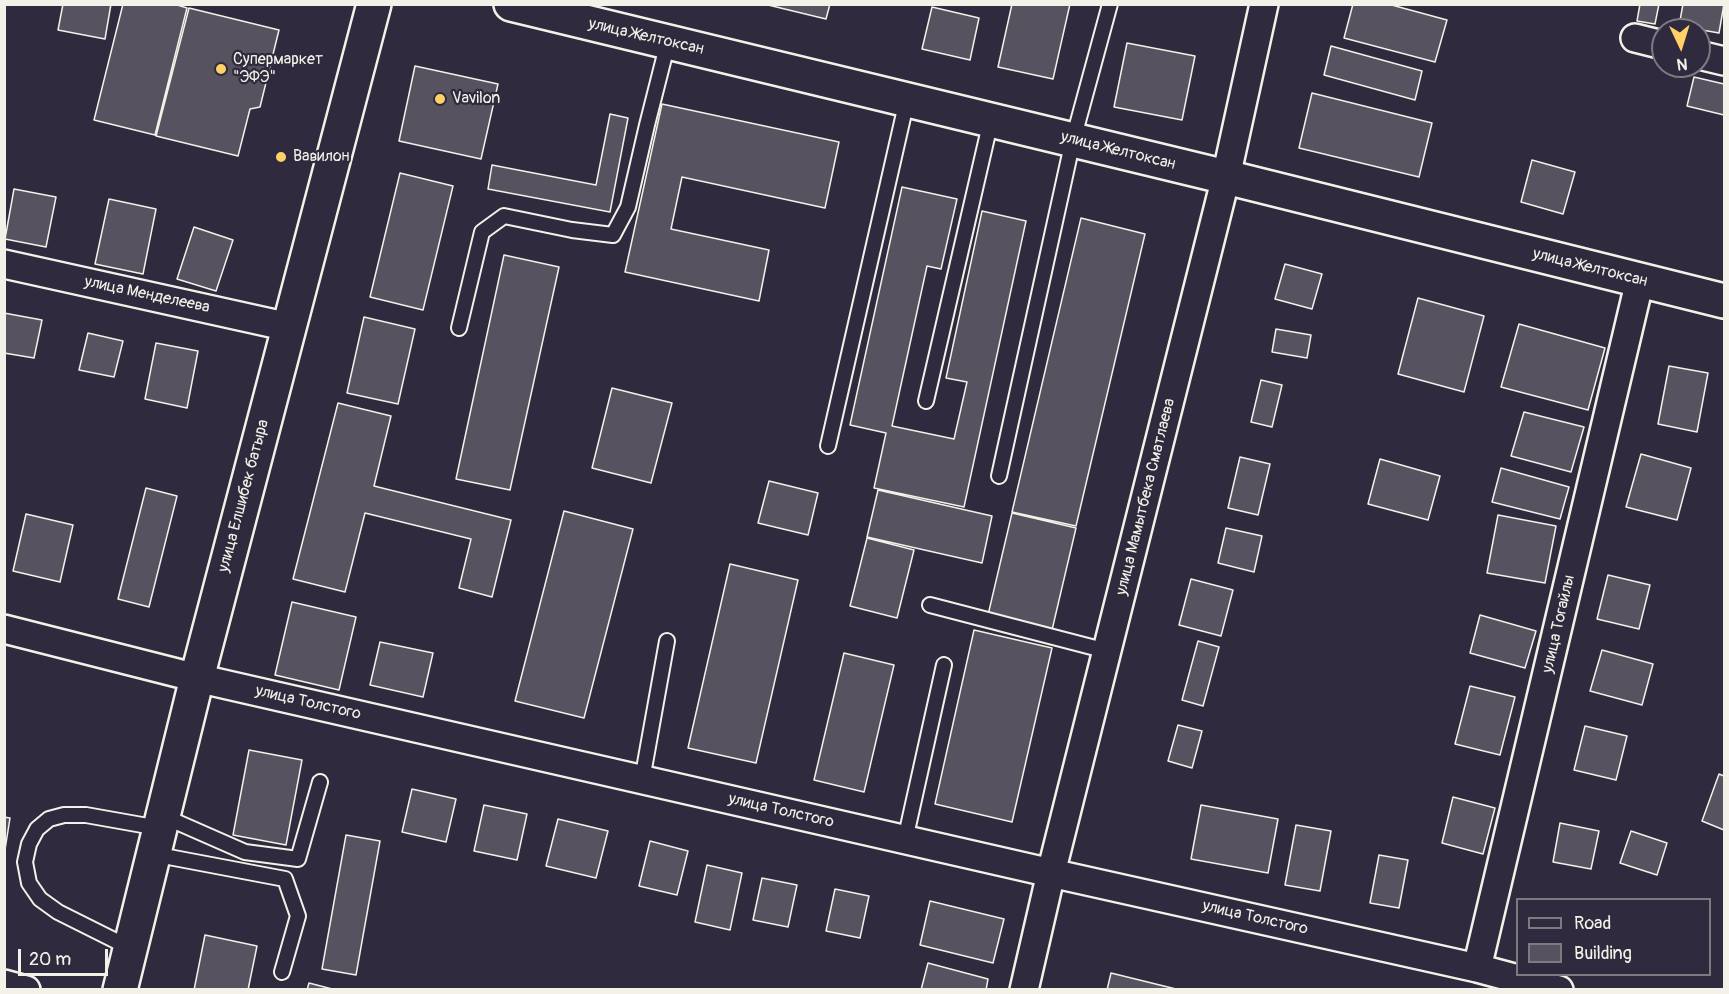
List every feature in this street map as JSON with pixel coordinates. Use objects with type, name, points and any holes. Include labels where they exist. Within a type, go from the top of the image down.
[{"type":"street","name":"улица Елшибек батыра","points":[[120,990],[197,678],[374,4]]},
{"type":"street","name":"улица Желтоксан","points":[[511,4],[562,11],[668,42],[1725,300]]},
{"type":"street","name":"улица Мамытбека Сматлаева","points":[[1024,990],[1051,873],[1226,177],[1264,4]]},
{"type":"street","points":[[1635,38],[1651,42]]},
{"type":"street","name":"улица Менделеева","points":[[4,264],[289,327]]},
{"type":"street","name":"улица Тогайлы","points":[[1477,968],[1640,280]]},
{"type":"street","name":"улица Толстого","points":[[4,629],[197,678],[1477,968],[1559,990]]},
{"type":"street","points":[[4,984],[26,990]]},
{"type":"lane","points":[[999,476],[1073,140],[1110,4]]},
{"type":"lane","points":[[459,328],[482,232],[504,216],[572,230],[613,235],[628,207],[668,42]]},
{"type":"lane","points":[[828,446],[907,100]]},
{"type":"lane","points":[[926,401],[991,120]]},
{"type":"lane","points":[[930,605],[1107,651]]},
{"type":"lane","points":[[642,780],[667,641]]},
{"type":"lane","points":[[904,840],[944,666]]},
{"type":"lane","points":[[130,948],[58,912],[39,899],[29,883],[25,862],[29,844],[37,829],[49,819],[64,815],[86,815],[245,852],[298,859],[320,782]]},
{"type":"lane","points":[[158,833],[285,879],[298,916],[282,972]]},
{"type":"building","points":[[63,4],[111,4],[105,39],[58,30]]},
{"type":"building","points":[[123,4],[174,4],[187,8],[155,135],[94,120]]},
{"type":"building","points":[[764,4],[830,4],[826,19]]},
{"type":"building","points":[[1012,4],[1070,4],[1053,79],[998,67]]},
{"type":"building","points":[[1353,4],[1388,4],[1447,20],[1435,62],[1344,38]]},
{"type":"building","points":[[1640,4],[1659,4],[1656,18],[1651,18],[1651,23],[1637,21]]},
{"type":"building","points":[[1683,4],[1724,4],[1719,33],[1711,32],[1711,18],[1680,18]]},
{"type":"building","points":[[932,7],[979,18],[970,60],[922,49]]},
{"type":"building","name":"Супермаркет \"ЭФЭ\"","points":[[189,8],[279,30],[260,107],[250,109],[238,156],[156,136]]},
{"type":"building","points":[[1127,43],[1195,56],[1182,120],[1114,107]]},
{"type":"building","points":[[1331,46],[1422,71],[1415,100],[1324,75]]},
{"type":"building","points":[[415,66],[498,84],[481,159],[399,141]]},
{"type":"building","points":[[1694,78],[1724,84],[1724,115],[1687,106]]},
{"type":"building","points":[[1312,93],[1432,123],[1419,177],[1299,148]]},
{"type":"building","points":[[662,104],[839,142],[825,208],[682,177],[671,229],[769,250],[759,301],[625,272]]},
{"type":"building","points":[[610,114],[628,118],[610,212],[488,189],[492,165],[596,185]]},
{"type":"building","points":[[1532,160],[1575,172],[1563,214],[1521,202]]},
{"type":"building","points":[[400,173],[453,186],[423,310],[370,297]]},
{"type":"building","points":[[902,187],[957,199],[941,269],[927,266],[892,426],[954,439],[967,382],[946,378],[982,211],[1026,221],[964,507],[874,488],[886,433],[850,425]]},
{"type":"building","points":[[14,189],[56,197],[46,247],[5,239]]},
{"type":"building","points":[[109,199],[156,209],[143,274],[95,264]]},
{"type":"building","points":[[1081,218],[1145,234],[1076,526],[1012,512]]},
{"type":"building","points":[[194,227],[233,240],[216,291],[177,279]]},
{"type":"building","points":[[504,255],[559,267],[510,490],[456,479]]},
{"type":"building","points":[[1285,264],[1322,274],[1312,309],[1275,299]]},
{"type":"building","points":[[1418,298],[1484,316],[1464,392],[1398,374]]},
{"type":"building","points":[[4,313],[42,320],[34,358],[4,353]]},
{"type":"building","points":[[364,317],[415,329],[398,404],[347,393]]},
{"type":"building","points":[[1519,324],[1605,348],[1588,410],[1501,387]]},
{"type":"building","points":[[1276,329],[1311,335],[1307,358],[1272,352]]},
{"type":"building","points":[[88,333],[123,341],[114,377],[79,370]]},
{"type":"building","points":[[156,343],[198,351],[187,408],[145,399]]},
{"type":"building","points":[[1669,366],[1708,373],[1697,432],[1658,424]]},
{"type":"building","points":[[1261,380],[1282,385],[1272,427],[1251,422]]},
{"type":"building","points":[[612,388],[672,403],[651,483],[592,468]]},
{"type":"building","points":[[338,403],[391,416],[374,486],[511,520],[492,597],[459,588],[471,539],[365,513],[345,592],[293,579]]},
{"type":"building","points":[[1524,412],[1584,427],[1571,472],[1511,456]]},
{"type":"building","points":[[1641,454],[1691,468],[1677,520],[1626,507]]},
{"type":"building","points":[[1240,457],[1270,464],[1258,515],[1228,508]]},
{"type":"building","points":[[1380,459],[1440,476],[1428,520],[1368,504]]},
{"type":"building","points":[[1501,468],[1569,487],[1560,519],[1492,502]]},
{"type":"building","points":[[769,481],[818,493],[808,535],[758,523]]},
{"type":"building","points":[[146,488],[177,496],[149,607],[118,599]]},
{"type":"building","points":[[878,490],[992,516],[982,563],[867,537]]},
{"type":"building","points":[[564,511],[633,529],[584,718],[515,701]]},
{"type":"building","points":[[1012,513],[1076,528],[1052,630],[988,615]]},
{"type":"building","points":[[26,514],[73,525],[60,582],[13,571]]},
{"type":"building","points":[[1498,515],[1556,526],[1545,583],[1487,573]]},
{"type":"building","points":[[1226,528],[1262,536],[1254,572],[1218,563]]},
{"type":"building","points":[[867,538],[914,550],[897,618],[850,606]]},
{"type":"building","points":[[730,564],[798,580],[756,763],[688,748]]},
{"type":"building","points":[[1608,575],[1650,585],[1639,629],[1597,619]]},
{"type":"building","points":[[1191,579],[1233,590],[1221,636],[1179,625]]},
{"type":"building","points":[[292,602],[356,617],[339,690],[275,675]]},
{"type":"building","points":[[1480,615],[1536,631],[1525,668],[1470,653]]},
{"type":"building","points":[[974,630],[1052,648],[1012,822],[935,804]]},
{"type":"building","points":[[1198,641],[1219,647],[1203,706],[1182,700]]},
{"type":"building","points":[[380,642],[433,653],[423,697],[370,685]]},
{"type":"building","points":[[1602,650],[1653,664],[1642,705],[1590,691]]},
{"type":"building","points":[[844,653],[894,665],[864,792],[814,780]]},
{"type":"building","points":[[1470,686],[1515,697],[1500,755],[1455,744]]},
{"type":"building","points":[[1178,725],[1202,731],[1192,768],[1168,761]]},
{"type":"building","points":[[1585,726],[1627,736],[1616,780],[1574,770]]},
{"type":"building","points":[[249,750],[302,760],[286,845],[233,835]]},
{"type":"building","points":[[1719,774],[1724,776],[1724,830],[1702,821]]},
{"type":"building","points":[[412,789],[456,799],[446,842],[402,832]]},
{"type":"building","points":[[1453,797],[1495,808],[1483,854],[1442,843]]},
{"type":"building","points":[[484,805],[527,814],[517,860],[474,851]]},
{"type":"building","points":[[1201,805],[1278,819],[1268,873],[1191,859]]},
{"type":"building","points":[[4,817],[10,818],[4,856]]},
{"type":"building","points":[[558,819],[608,831],[596,878],[546,866]]},
{"type":"building","points":[[1560,823],[1599,831],[1591,869],[1553,862]]},
{"type":"building","points":[[1296,825],[1331,831],[1320,891],[1285,885]]},
{"type":"building","points":[[1631,831],[1667,843],[1657,875],[1620,863]]},
{"type":"building","points":[[346,835],[380,841],[356,975],[322,969]]},
{"type":"building","points":[[650,841],[688,851],[677,895],[639,886]]},
{"type":"building","points":[[1379,855],[1408,860],[1399,908],[1370,903]]},
{"type":"building","points":[[707,865],[742,873],[730,930],[695,922]]},
{"type":"building","points":[[762,878],[797,885],[788,927],[753,920]]},
{"type":"building","points":[[835,889],[869,896],[860,938],[826,931]]},
{"type":"building","points":[[930,901],[1004,919],[993,963],[920,945]]},
{"type":"building","points":[[205,935],[257,946],[248,990],[194,990]]},
{"type":"building","points":[[928,963],[988,979],[986,990],[921,990]]},
{"type":"building","points":[[1111,973],[1180,990],[1107,990]]},
{"type":"building","points":[[309,983],[336,990],[307,990]]},
{"type":"place","name":"Супермаркет \"ЭФЭ\"","points":[[221,69]]},
{"type":"place","name":"Vavilon","points":[[440,99]]},
{"type":"place","name":"Вавилон","points":[[281,157]]}]
